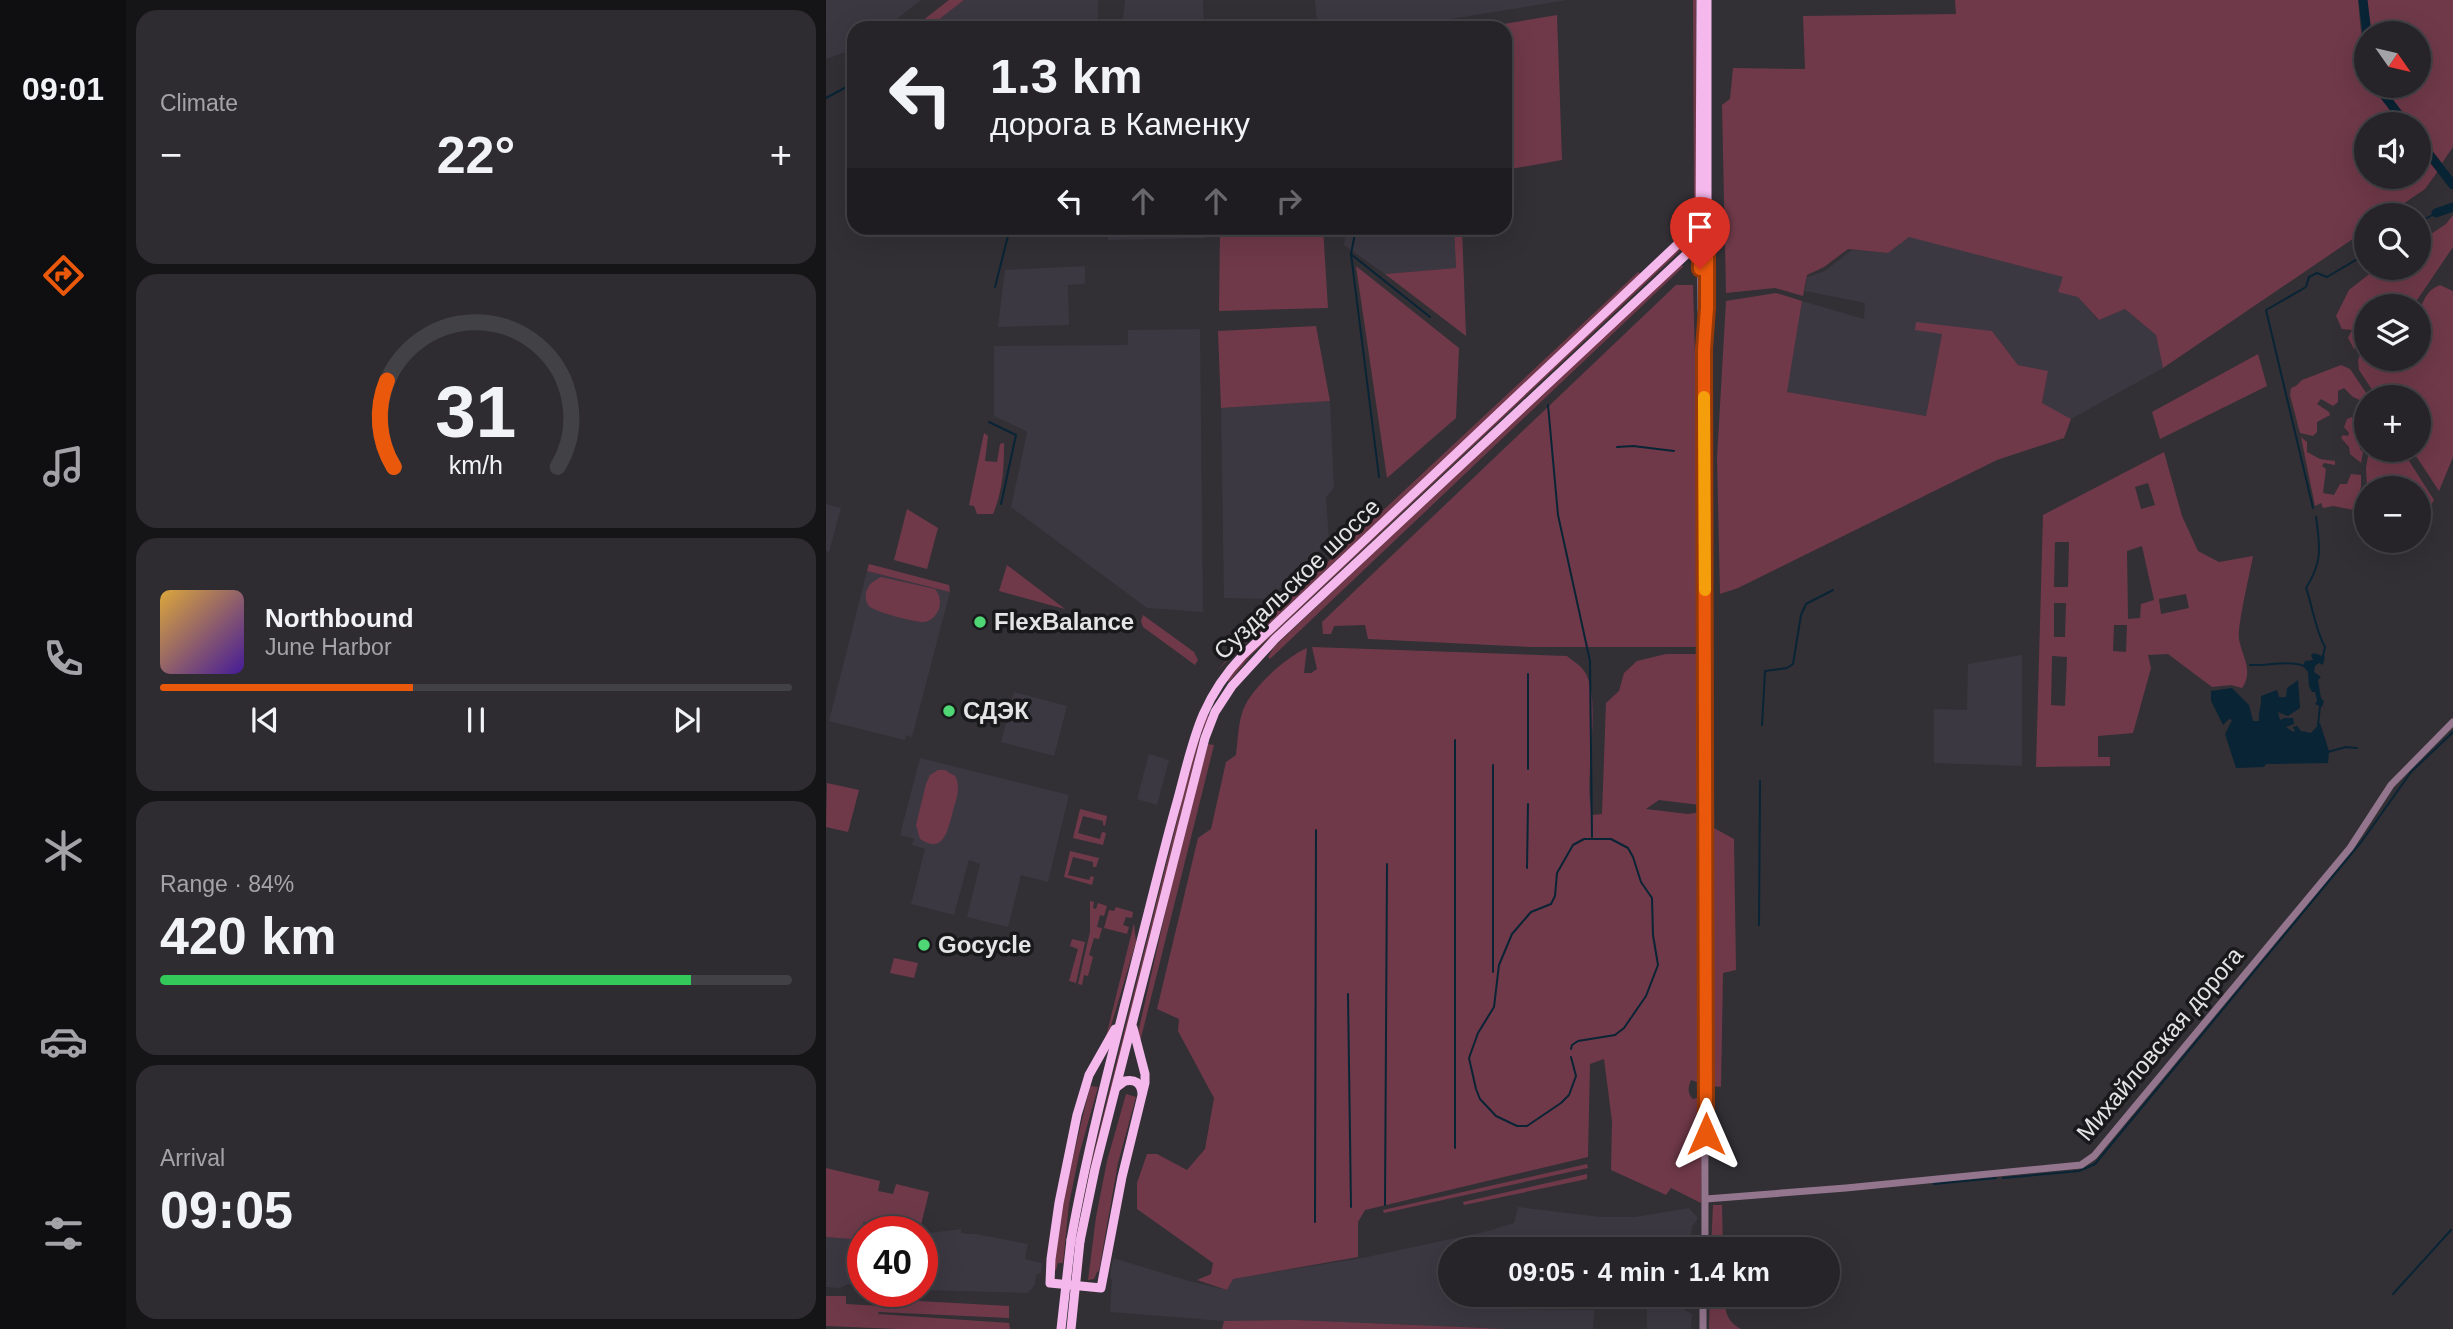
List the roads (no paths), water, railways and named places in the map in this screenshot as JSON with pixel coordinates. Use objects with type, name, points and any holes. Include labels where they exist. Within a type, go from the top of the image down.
[{"type":"main road","points":[[1700,0],[1704,231]]},
{"type":"main road","points":[[1704,231],[1707,0]]},
{"type":"main road","name":"Суздальское шоссе","points":[[1075,1240],[1085,1167],[1120,1019],[1190,749],[1209,699],[1222,679],[1264,635],[1704,231]]},
{"type":"main road","name":"Суздальское шоссе","points":[[1075,1240],[1133,1026],[1205,738],[1215,712],[1232,686],[1292,623],[1704,231]]},
{"type":"main road","points":[[1120,1019],[1093,1065],[1077,1115],[1057,1217],[1050,1283],[1101,1288],[1145,1074],[1133,1026]]},
{"type":"main road","points":[[1116,1088],[1125,1081],[1136,1081],[1140,1084],[1142,1096]]},
{"type":"main road","points":[[1060,1329],[1075,1240]]},
{"type":"main road","points":[[1072,1329],[1075,1240]]},
{"type":"street","points":[[1704,231],[1700,309],[1704,349],[1705,1237]]},
{"type":"street","name":"Михайловская дорога","points":[[1706,1199],[2081,1165],[2088,1161],[2350,848],[2391,785],[2453,722]]},
{"type":"street","points":[[1703,1307],[1703,1329]]},
{"type":"water","points":[[2314,653],[2325,657],[2323,665],[2319,663],[2315,666],[2314,672],[2321,677],[2318,680],[2324,701],[2322,707],[2315,704],[2315,692],[2312,692],[2309,686],[2308,672],[2303,666],[2305,661],[2313,660],[2311,655]]},
{"type":"water","points":[[2298,680],[2300,708],[2288,716],[2278,712],[2280,720],[2293,718],[2294,724],[2286,727],[2293,732],[2293,727],[2297,726],[2301,731],[2311,733],[2320,723],[2329,751],[2328,763],[2266,764],[2264,767],[2236,768],[2225,734],[2232,720],[2229,719],[2223,725],[2211,701],[2211,691],[2232,688],[2249,705],[2253,721],[2259,721],[2261,696],[2277,690],[2279,697],[2286,697],[2287,688]]},
{"type":"waterway","points":[[2363,0],[2366,21]]},
{"type":"waterway","points":[[826,98],[847,87]]},
{"type":"waterway","points":[[2386,98],[2397,112]]},
{"type":"waterway","points":[[2431,157],[2453,185]]},
{"type":"waterway","points":[[2436,213],[2453,207]]},
{"type":"waterway","points":[[2431,216],[2436,213]]},
{"type":"waterway","points":[[995,287],[1008,235]]},
{"type":"waterway","points":[[1355,235],[1351,254],[1379,477]]},
{"type":"waterway","points":[[1352,255],[1430,317]]},
{"type":"waterway","points":[[2313,508],[2266,310],[2306,287],[2309,277],[2317,273],[2327,277],[2354,261]]},
{"type":"waterway","points":[[1548,405],[1558,515],[1590,661],[1592,837]]},
{"type":"waterway","points":[[989,422],[1016,435],[1001,504]]},
{"type":"waterway","points":[[1617,447],[1633,446],[1674,451]]},
{"type":"waterway","points":[[2316,517],[2319,537],[2318,562],[2306,588],[2316,626],[2325,647],[2323,656]]},
{"type":"waterway","points":[[1762,725],[1765,671],[1787,668],[1793,664],[1801,615],[1806,604],[1833,590]]},
{"type":"waterway","points":[[2250,665],[2284,663],[2304,666]]},
{"type":"waterway","points":[[1528,674],[1528,769]]},
{"type":"waterway","points":[[2318,725],[2320,706]]},
{"type":"waterway","points":[[2003,1178],[2079,1171],[2095,1164],[2362,841],[2411,772],[2453,732]]},
{"type":"waterway","points":[[1455,740],[1455,1148]]},
{"type":"waterway","points":[[2328,752],[2346,747],[2357,748]]},
{"type":"waterway","points":[[1493,765],[1493,972]]},
{"type":"waterway","points":[[1759,925],[1760,781]]},
{"type":"waterway","points":[[1527,868],[1528,804]]},
{"type":"waterway","points":[[1315,1222],[1316,830]]},
{"type":"waterway","points":[[1571,1049],[1578,1041],[1615,1035],[1624,1028],[1646,996],[1658,965],[1653,935],[1652,898],[1641,882],[1628,848],[1611,839],[1584,839],[1573,845],[1557,873],[1555,896],[1551,904],[1531,912],[1512,934],[1499,965],[1494,1007],[1478,1033],[1469,1058],[1480,1099],[1496,1116],[1517,1126],[1527,1126],[1569,1095],[1576,1076],[1571,1057]]},
{"type":"waterway","points":[[1385,1205],[1387,864]]},
{"type":"waterway","points":[[1348,994],[1351,1207]]},
{"type":"waterway","points":[[1934,1184],[1996,1178]]},
{"type":"waterway","points":[[2393,1294],[2451,1230]]},
{"type":"place","name":"FlexBalance","points":[[980,622]]},
{"type":"place","name":"СДЭК","points":[[949,711]]},
{"type":"place","name":"Gocycle","points":[[924,945]]}]
